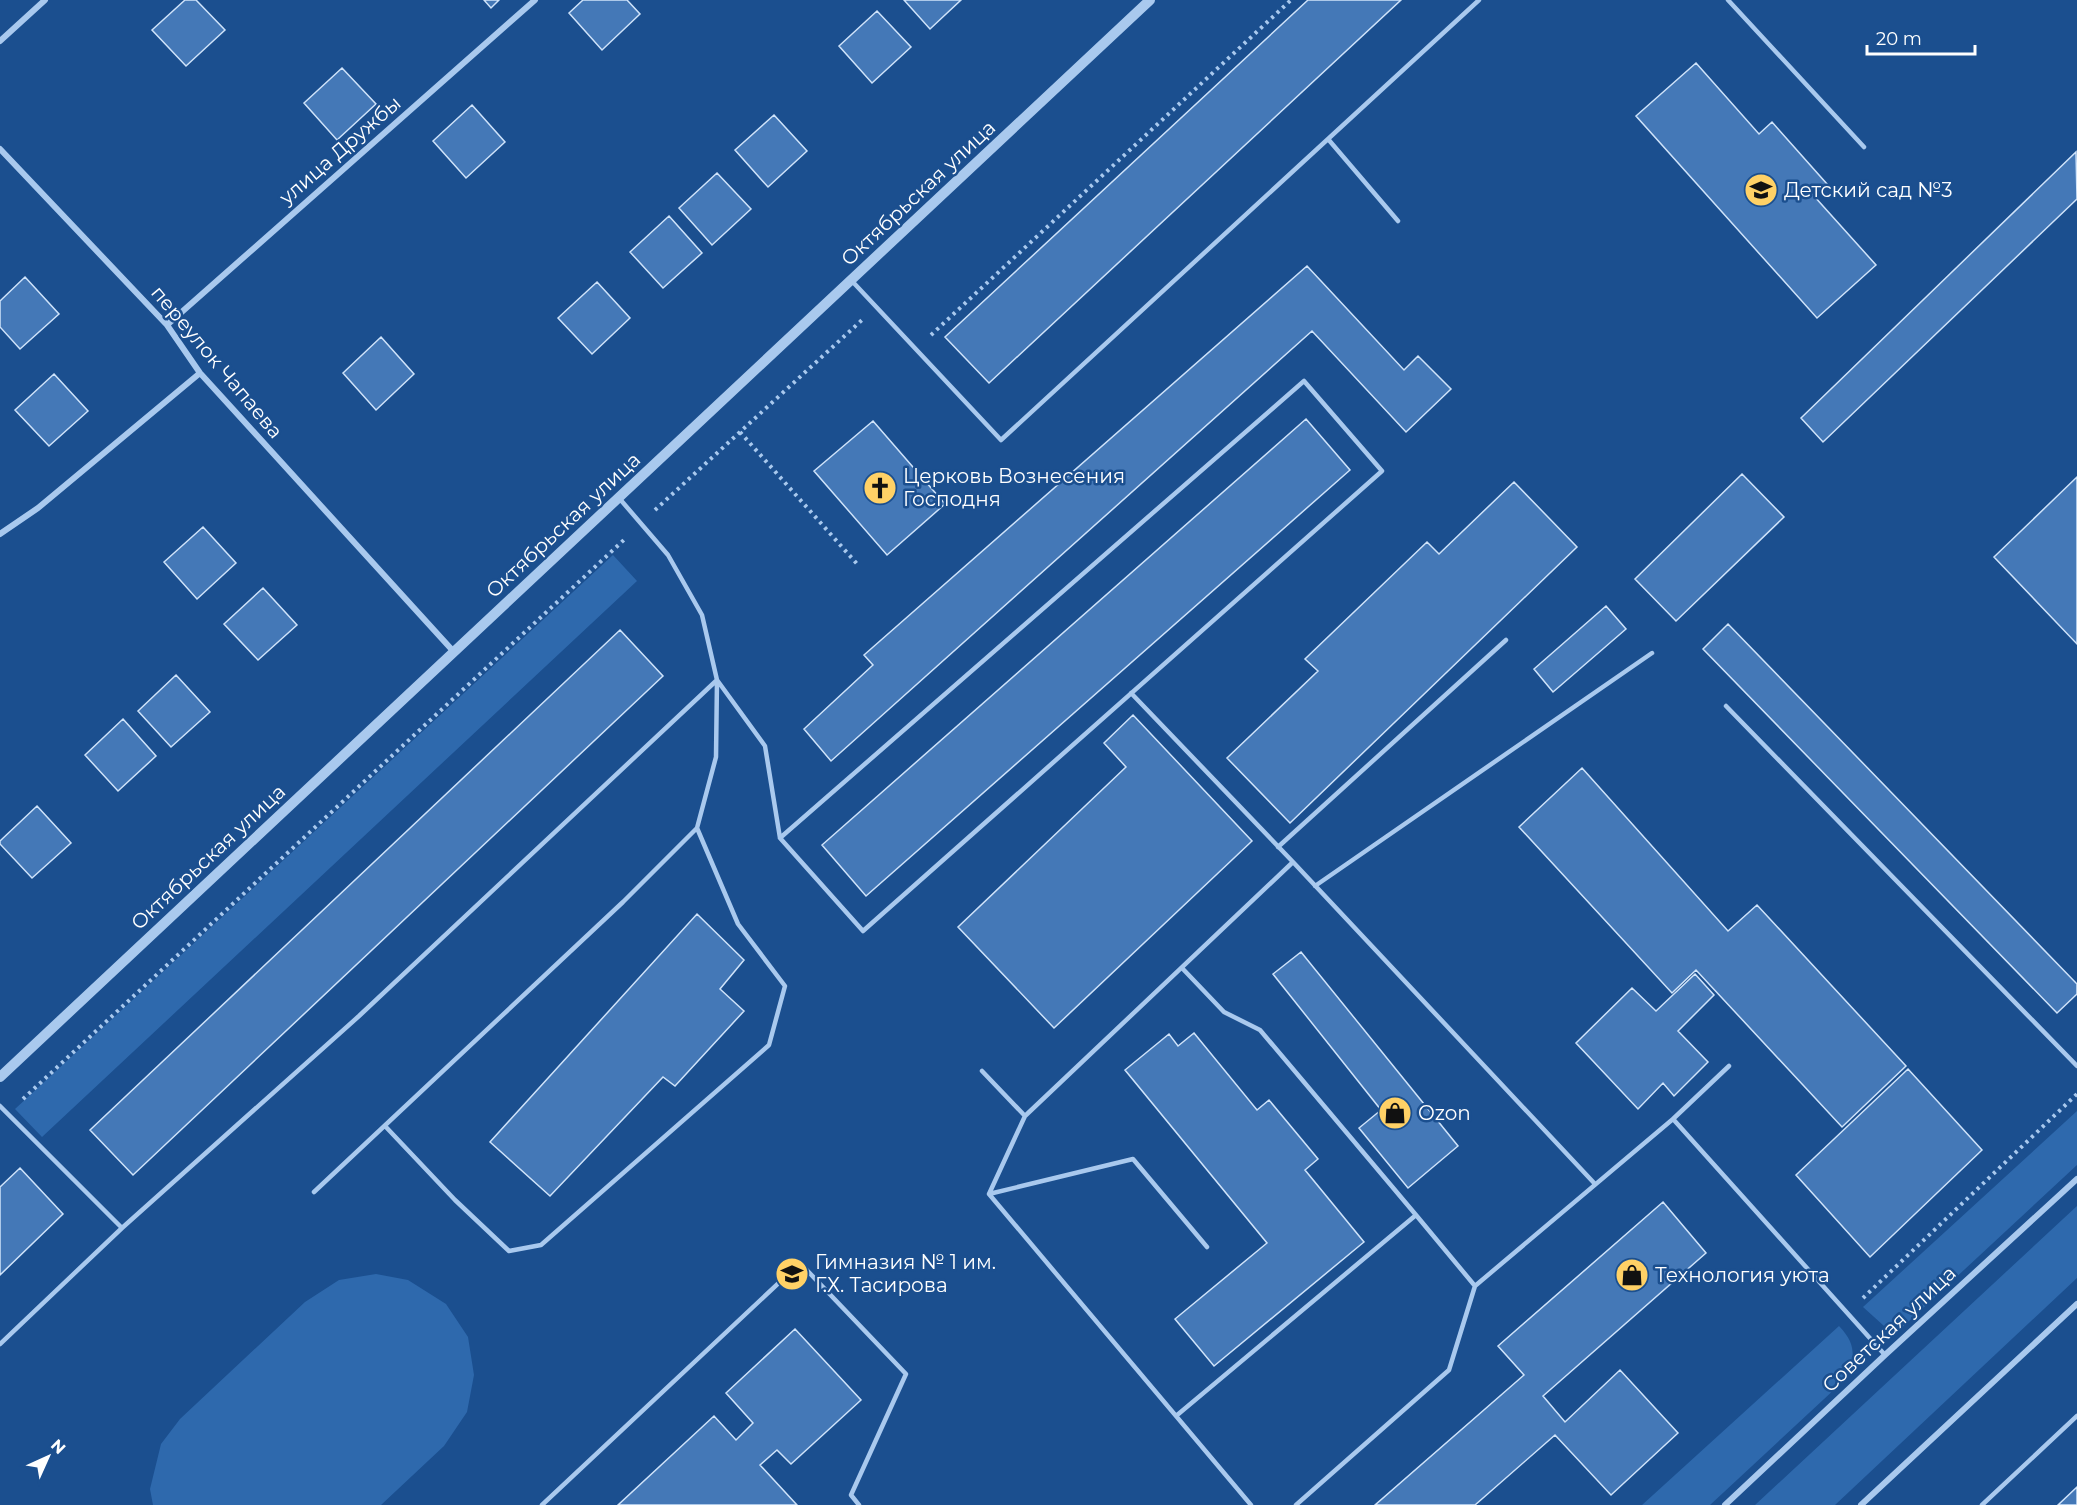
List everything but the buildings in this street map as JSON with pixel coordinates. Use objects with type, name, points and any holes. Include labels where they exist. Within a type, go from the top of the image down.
[{"type":"street","points":[[0,41],[45,0]]},
{"type":"street","name":"улица Дружбы","points":[[166,325],[535,0]]},
{"type":"street","name":"Октябрьская улица","points":[[0,1077],[1150,0]]},
{"type":"street","name":"переулок Чапаева","points":[[0,149],[166,325],[200,374],[454,652]]},
{"type":"street","points":[[0,534],[38,508],[200,374]]},
{"type":"street","name":"Советская улица","points":[[1725,1505],[2077,1179]]},
{"type":"street","points":[[1861,1505],[2077,1304]]},
{"type":"lane","points":[[851,280],[1001,440],[1479,0]]},
{"type":"lane","points":[[1728,0],[1864,147]]},
{"type":"lane","points":[[1328,139],[1398,221]]},
{"type":"lane","points":[[717,680],[765,746],[780,838],[863,931],[1382,471],[1304,381],[780,838]]},
{"type":"lane","points":[[314,1192],[623,902],[697,828],[717,757],[717,680],[702,615],[668,555],[619,498]]},
{"type":"lane","points":[[1278,847],[1506,640]]},
{"type":"lane","points":[[1315,886],[1652,652]]},
{"type":"lane","points":[[0,1344],[122,1228],[359,1016],[717,680]]},
{"type":"lane","points":[[1131,693],[1595,1184]]},
{"type":"lane","points":[[1726,706],[2077,1066]]},
{"type":"lane","points":[[385,1126],[455,1200],[509,1251],[541,1245],[769,1045],[785,986],[738,924],[697,828]]},
{"type":"lane","points":[[989,1194],[1025,1116],[1293,862]]},
{"type":"lane","points":[[1182,968],[1224,1012],[1260,1030],[1475,1286]]},
{"type":"lane","points":[[1296,1505],[1449,1370],[1475,1286],[1673,1119],[1729,1066]]},
{"type":"lane","points":[[982,1071],[1025,1116]]},
{"type":"lane","points":[[0,1106],[122,1228]]},
{"type":"lane","points":[[1673,1119],[1885,1355]]},
{"type":"lane","points":[[989,1194],[1133,1159],[1207,1247]]},
{"type":"lane","points":[[989,1194],[1251,1505]]},
{"type":"lane","points":[[1176,1416],[1416,1215]]},
{"type":"lane","points":[[542,1505],[800,1263],[906,1374],[851,1496],[860,1505]]},
{"type":"lane","points":[[1982,1505],[2077,1416]]},
{"type":"path","points":[[740,432],[858,565]]},
{"type":"path","points":[[1847,1313],[2077,1094]]},
{"type":"shaded area","points":[[613,555],[637,581],[42,1137],[15,1109]]},
{"type":"shaded area","points":[[2077,1111],[2077,1165],[1894,1335],[1863,1307]]},
{"type":"shaded area","points":[[2077,1206],[2077,1278],[1835,1505],[1755,1505]]},
{"type":"shaded area","points":[[376,1274],[408,1280],[446,1304],[468,1337],[474,1375],[467,1412],[444,1446],[381,1505],[153,1505],[150,1489],[161,1444],[180,1419],[305,1302],[339,1280]]},
{"type":"shaded area","points":[[1839,1326],[1851,1343],[1853,1360],[1851,1374],[1710,1505],[1642,1505]]},
{"type":"place","name":"Детский сад №3","points":[[1761,190]]},
{"type":"place","name":"Церковь Вознесения Господня","points":[[880,488]]},
{"type":"place","name":"Ozon","points":[[1395,1113]]},
{"type":"place","name":"Гимназия № 1 им. Г.Х. Тасирова","points":[[792,1274]]},
{"type":"place","name":"Технология уюта","points":[[1632,1275]]}]
